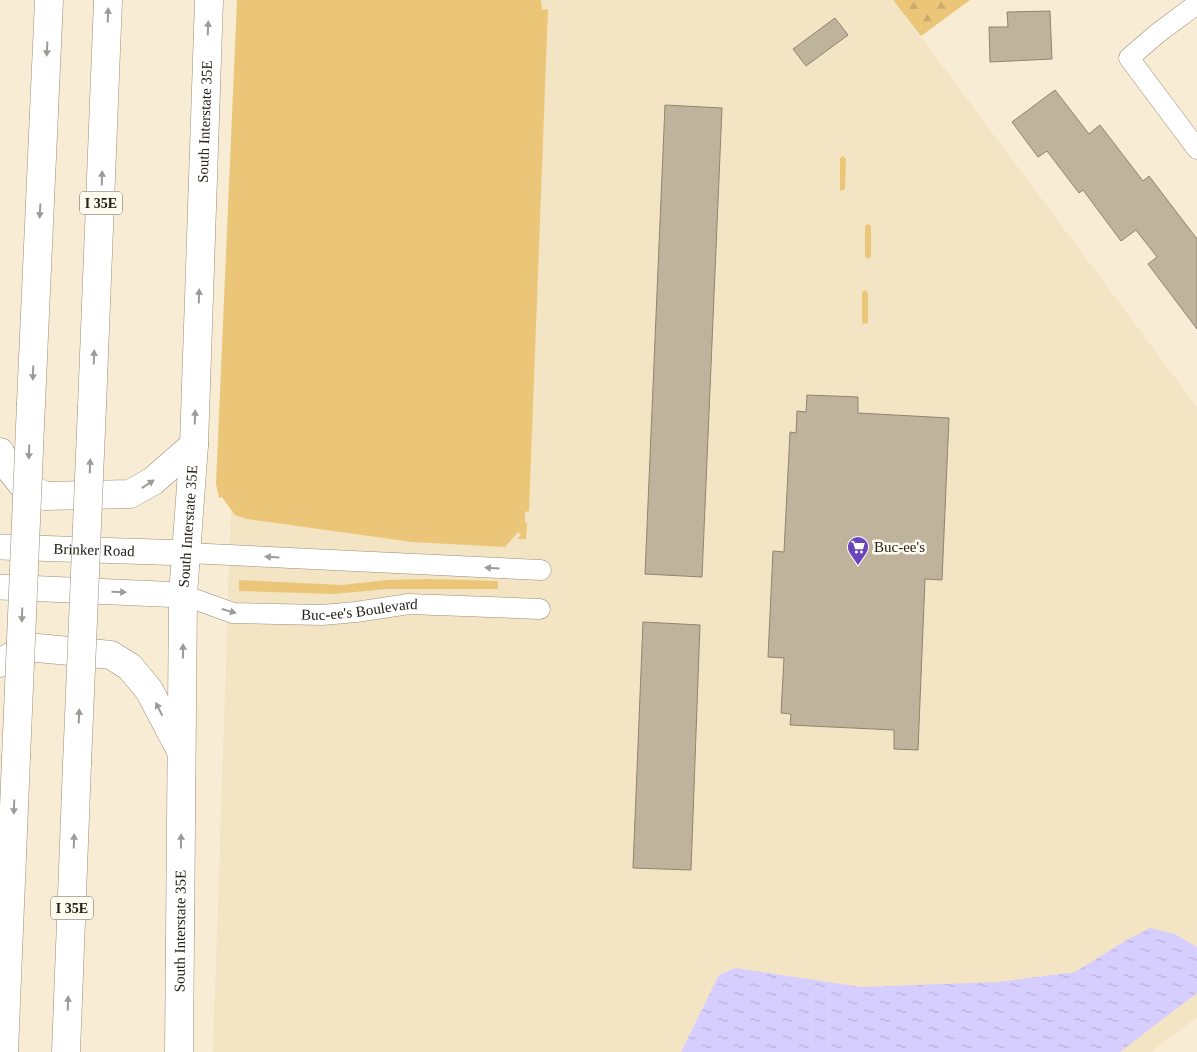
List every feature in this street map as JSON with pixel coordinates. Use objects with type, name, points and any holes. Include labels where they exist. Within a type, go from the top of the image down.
[{"type":"main road","points":[[4,1052],[49,0]]},
{"type":"main road","name":"I 35E","points":[[66,1052],[108,0]]},
{"type":"main road","name":"South Interstate 35E","points":[[179,1052],[183,594],[194,445],[209,0]]},
{"type":"main road","points":[[0,452],[9,468],[22,484],[45,496],[130,494],[153,481],[194,445]]},
{"type":"main road","points":[[0,663],[27,647],[111,655],[130,667],[149,690],[182,752]]},
{"type":"street","points":[[1197,4],[1158,33],[1129,58],[1197,149]]},
{"type":"street","name":"Brinker Road","points":[[0,547],[187,553]]},
{"type":"street","points":[[187,553],[541,570]]},
{"type":"street","points":[[0,587],[183,594]]},
{"type":"street","name":"Buc-ee's Boulevard","points":[[183,594],[234,613],[322,615],[409,604],[540,609]]},
{"type":"shaded area","points":[[248,0],[893,0],[1197,407],[1197,1017],[1151,1052],[213,1052]]},
{"type":"green space","points":[[237,0],[541,0],[542,10],[548,9],[529,511],[525,512],[525,522],[527,523],[526,539],[517,539],[521,535],[518,532],[505,547],[412,542],[247,519],[235,515],[222,497],[219,498],[216,484]]},
{"type":"green space","points":[[893,0],[970,0],[921,36]]},
{"type":"green space","points":[[843,156],[846,159],[845,189],[841,191],[840,158]]},
{"type":"green space","points":[[867,224],[871,227],[871,257],[866,259],[865,226]]},
{"type":"green space","points":[[865,290],[868,293],[868,323],[863,324],[862,292]]},
{"type":"green space","points":[[239,580],[342,585],[388,580],[498,581],[498,589],[387,589],[333,594],[239,591]]},
{"type":"water","points":[[1150,928],[1175,934],[1197,947],[1197,993],[1120,1052],[681,1052],[719,975],[735,968],[861,987],[998,982],[1075,972]]},
{"type":"building","points":[[1050,11],[1052,59],[990,62],[989,27],[1008,27],[1007,12]]},
{"type":"building","points":[[835,18],[848,35],[806,66],[793,49]]},
{"type":"building","points":[[1055,90],[1089,134],[1100,125],[1143,181],[1149,176],[1197,239],[1197,329],[1148,264],[1157,257],[1136,230],[1121,241],[1083,190],[1079,193],[1047,151],[1038,157],[1012,122]]},
{"type":"building","points":[[665,105],[722,108],[702,577],[645,574]]},
{"type":"building","name":"Buc-ee's","points":[[807,395],[858,397],[858,413],[949,418],[942,580],[925,579],[918,750],[894,749],[894,730],[790,725],[791,714],[781,713],[784,658],[768,657],[773,551],[784,552],[790,432],[796,433],[797,411],[806,412]]},
{"type":"building","points":[[643,622],[700,625],[691,870],[633,868]]},
{"type":"place","name":"Buc-ee's","points":[[858,566]]}]
